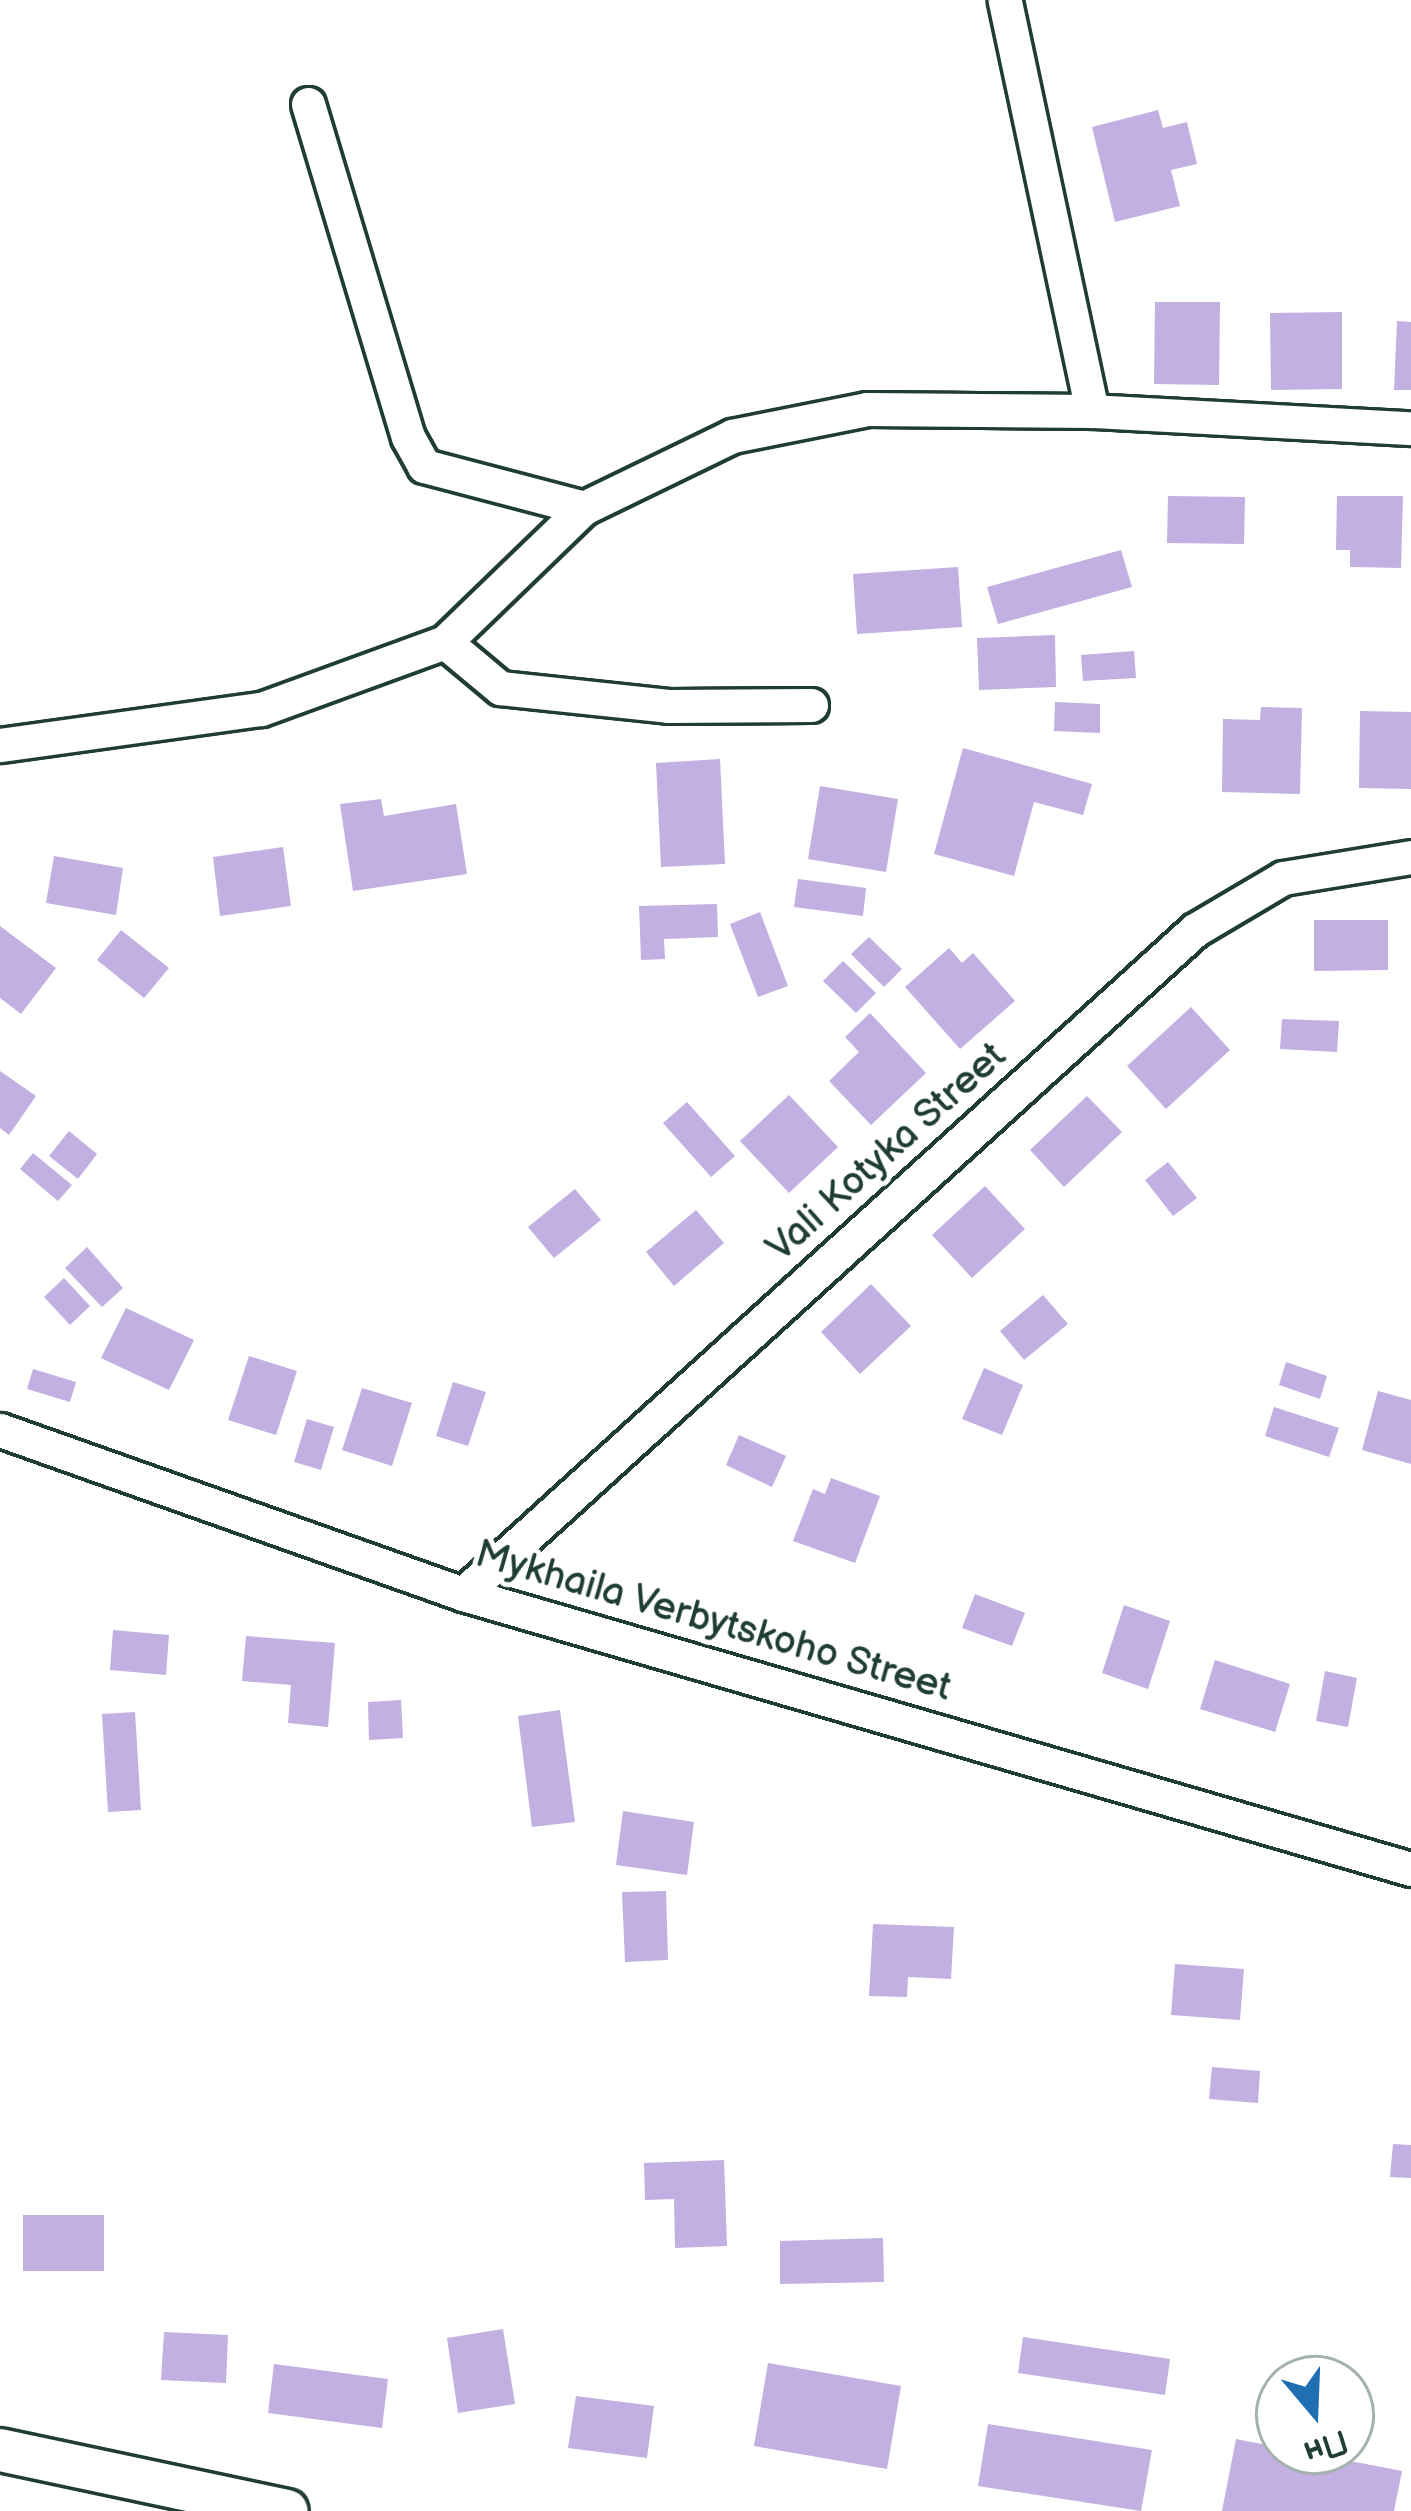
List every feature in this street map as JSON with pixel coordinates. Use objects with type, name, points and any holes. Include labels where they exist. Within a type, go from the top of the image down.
[{"type":"street","points":[[1005,0],[1092,410]]},
{"type":"street","points":[[308,104],[408,437],[424,466],[584,508]]},
{"type":"street","points":[[0,745],[261,709],[445,641],[584,508],[732,436],[867,410],[1092,410],[1411,428]]},
{"type":"street","points":[[445,641],[500,688],[668,706],[811,705]]},
{"type":"street","name":"Vali Kotyka Street","points":[[463,1594],[1195,930],[1283,878],[1411,856]]},
{"type":"street","name":"Mykhaila Verbytskoho Street","points":[[0,1430],[463,1594],[1411,1869]]},
{"type":"street","points":[[0,2450],[287,2511]]},
{"type":"building","points":[[1158,110],[1163,128],[1187,122],[1197,164],[1171,170],[1180,206],[1115,222],[1092,127]]},
{"type":"building","points":[[1155,302],[1220,302],[1219,385],[1154,384]]},
{"type":"building","points":[[1342,312],[1342,389],[1271,390],[1270,313]]},
{"type":"building","points":[[1397,321],[1411,322],[1411,390],[1394,390]]},
{"type":"building","points":[[1168,496],[1245,497],[1244,544],[1167,543]]},
{"type":"building","points":[[1337,496],[1403,496],[1401,568],[1350,567],[1350,550],[1336,550]]},
{"type":"building","points":[[1121,550],[1132,587],[998,624],[987,587]]},
{"type":"building","points":[[958,567],[962,627],[857,634],[853,574]]},
{"type":"building","points":[[1055,635],[1056,687],[979,690],[977,638]]},
{"type":"building","points":[[1134,651],[1136,678],[1083,681],[1081,655]]},
{"type":"building","points":[[1055,702],[1100,704],[1100,733],[1054,731]]},
{"type":"building","points":[[1261,707],[1302,708],[1300,794],[1222,792],[1223,719],[1260,720]]},
{"type":"building","points":[[1360,711],[1411,712],[1411,789],[1359,788]]},
{"type":"building","points":[[963,748],[1092,784],[1083,815],[1034,802],[1014,876],[934,854]]},
{"type":"building","points":[[720,759],[725,864],[661,867],[656,763]]},
{"type":"building","points":[[820,786],[898,799],[886,872],[808,859]]},
{"type":"building","points":[[381,799],[384,816],[456,804],[467,874],[353,891],[340,804]]},
{"type":"building","points":[[283,847],[291,906],[220,916],[213,857]]},
{"type":"building","points":[[54,856],[123,868],[116,915],[46,903]]},
{"type":"building","points":[[798,879],[866,888],[863,916],[794,907]]},
{"type":"building","points":[[717,904],[718,937],[664,939],[665,959],[641,960],[639,906]]},
{"type":"building","points":[[760,912],[788,986],[758,997],[730,924]]},
{"type":"building","points":[[1314,920],[1388,920],[1388,970],[1314,971]]},
{"type":"building","points":[[0,926],[56,968],[21,1014],[0,998]]},
{"type":"building","points":[[121,930],[169,968],[144,998],[97,960]]},
{"type":"building","points":[[869,937],[902,969],[884,987],[851,954]]},
{"type":"building","points":[[949,948],[962,963],[973,953],[1015,1001],[960,1049],[905,987]]},
{"type":"building","points":[[843,961],[876,993],[856,1013],[823,981]]},
{"type":"building","points":[[1191,1007],[1230,1050],[1166,1109],[1127,1066]]},
{"type":"building","points":[[870,1013],[926,1073],[871,1125],[829,1081],[859,1052],[845,1037]]},
{"type":"building","points":[[1282,1019],[1339,1021],[1337,1052],[1280,1049]]},
{"type":"building","points":[[0,1071],[36,1096],[9,1135],[0,1128]]},
{"type":"building","points":[[789,1095],[838,1147],[789,1193],[740,1141]]},
{"type":"building","points":[[1087,1096],[1122,1132],[1064,1187],[1030,1150]]},
{"type":"building","points":[[687,1102],[735,1156],[711,1177],[663,1123]]},
{"type":"building","points":[[69,1131],[97,1154],[78,1179],[49,1156]]},
{"type":"building","points":[[33,1153],[72,1185],[58,1201],[20,1169]]},
{"type":"building","points":[[1168,1162],[1197,1198],[1173,1216],[1145,1180]]},
{"type":"building","points":[[985,1186],[1025,1229],[972,1278],[932,1235]]},
{"type":"building","points":[[575,1189],[601,1220],[554,1258],[528,1227]]},
{"type":"building","points":[[696,1210],[724,1243],[674,1286],[646,1252]]},
{"type":"building","points":[[87,1247],[123,1288],[102,1307],[65,1268]]},
{"type":"building","points":[[64,1278],[90,1306],[70,1325],[44,1297]]},
{"type":"building","points":[[871,1284],[911,1326],[860,1374],[821,1332]]},
{"type":"building","points":[[1043,1295],[1068,1324],[1024,1360],[1000,1331]]},
{"type":"building","points":[[126,1308],[194,1340],[169,1390],[101,1358]]},
{"type":"building","points":[[249,1356],[297,1371],[276,1435],[228,1420]]},
{"type":"building","points":[[1286,1362],[1327,1376],[1320,1399],[1279,1385]]},
{"type":"building","points":[[984,1368],[1023,1385],[1002,1435],[962,1419]]},
{"type":"building","points":[[33,1369],[76,1382],[70,1402],[27,1389]]},
{"type":"building","points":[[453,1382],[486,1392],[468,1446],[436,1436]]},
{"type":"building","points":[[362,1388],[412,1403],[392,1466],[342,1450]]},
{"type":"building","points":[[1378,1391],[1411,1400],[1411,1464],[1362,1450]]},
{"type":"building","points":[[1274,1407],[1339,1428],[1329,1457],[1265,1436]]},
{"type":"building","points":[[307,1419],[334,1427],[321,1470],[294,1462]]},
{"type":"building","points":[[739,1435],[786,1456],[772,1487],[726,1465]]},
{"type":"building","points":[[831,1478],[880,1496],[855,1563],[793,1541],[813,1489],[825,1494]]},
{"type":"building","points":[[975,1594],[1025,1613],[1012,1646],[962,1628]]},
{"type":"building","points":[[1124,1605],[1170,1621],[1148,1689],[1102,1673]]},
{"type":"building","points":[[113,1630],[169,1635],[166,1675],[110,1670]]},
{"type":"building","points":[[246,1636],[335,1643],[328,1727],[288,1723],[291,1685],[242,1681]]},
{"type":"building","points":[[1215,1660],[1290,1684],[1275,1732],[1200,1709]]},
{"type":"building","points":[[1325,1671],[1357,1678],[1348,1727],[1316,1721]]},
{"type":"building","points":[[401,1700],[403,1738],[369,1740],[368,1702]]},
{"type":"building","points":[[560,1710],[575,1822],[532,1827],[518,1716]]},
{"type":"building","points":[[135,1712],[141,1810],[108,1812],[102,1714]]},
{"type":"building","points":[[623,1811],[694,1822],[687,1875],[616,1865]]},
{"type":"building","points":[[666,1891],[668,1960],[625,1962],[622,1892]]},
{"type":"building","points":[[873,1924],[954,1927],[951,1979],[908,1977],[907,1997],[869,1996]]},
{"type":"building","points":[[1175,1964],[1244,1969],[1240,2020],[1171,2015]]},
{"type":"building","points":[[1212,2067],[1260,2071],[1258,2103],[1209,2099]]},
{"type":"building","points":[[1393,2144],[1411,2145],[1411,2178],[1390,2177]]},
{"type":"building","points":[[724,2160],[727,2246],[675,2248],[674,2199],[645,2200],[644,2163]]},
{"type":"building","points":[[23,2215],[104,2215],[104,2271],[23,2271]]},
{"type":"building","points":[[883,2238],[884,2282],[780,2284],[780,2241]]},
{"type":"building","points":[[503,2329],[515,2404],[458,2413],[447,2338]]},
{"type":"building","points":[[164,2332],[228,2335],[226,2383],[161,2380]]},
{"type":"building","points":[[1023,2337],[1170,2359],[1165,2395],[1018,2373]]},
{"type":"building","points":[[768,2363],[901,2386],[887,2469],[754,2446]]},
{"type":"building","points":[[274,2364],[388,2379],[382,2428],[268,2413]]},
{"type":"building","points":[[576,2396],[654,2406],[647,2458],[568,2448]]},
{"type":"building","points":[[988,2424],[1152,2450],[1141,2511],[978,2486]]},
{"type":"building","points":[[1236,2439],[1255,2443],[1255,2475],[1375,2475],[1375,2466],[1402,2471],[1394,2511],[1222,2511]]}]
